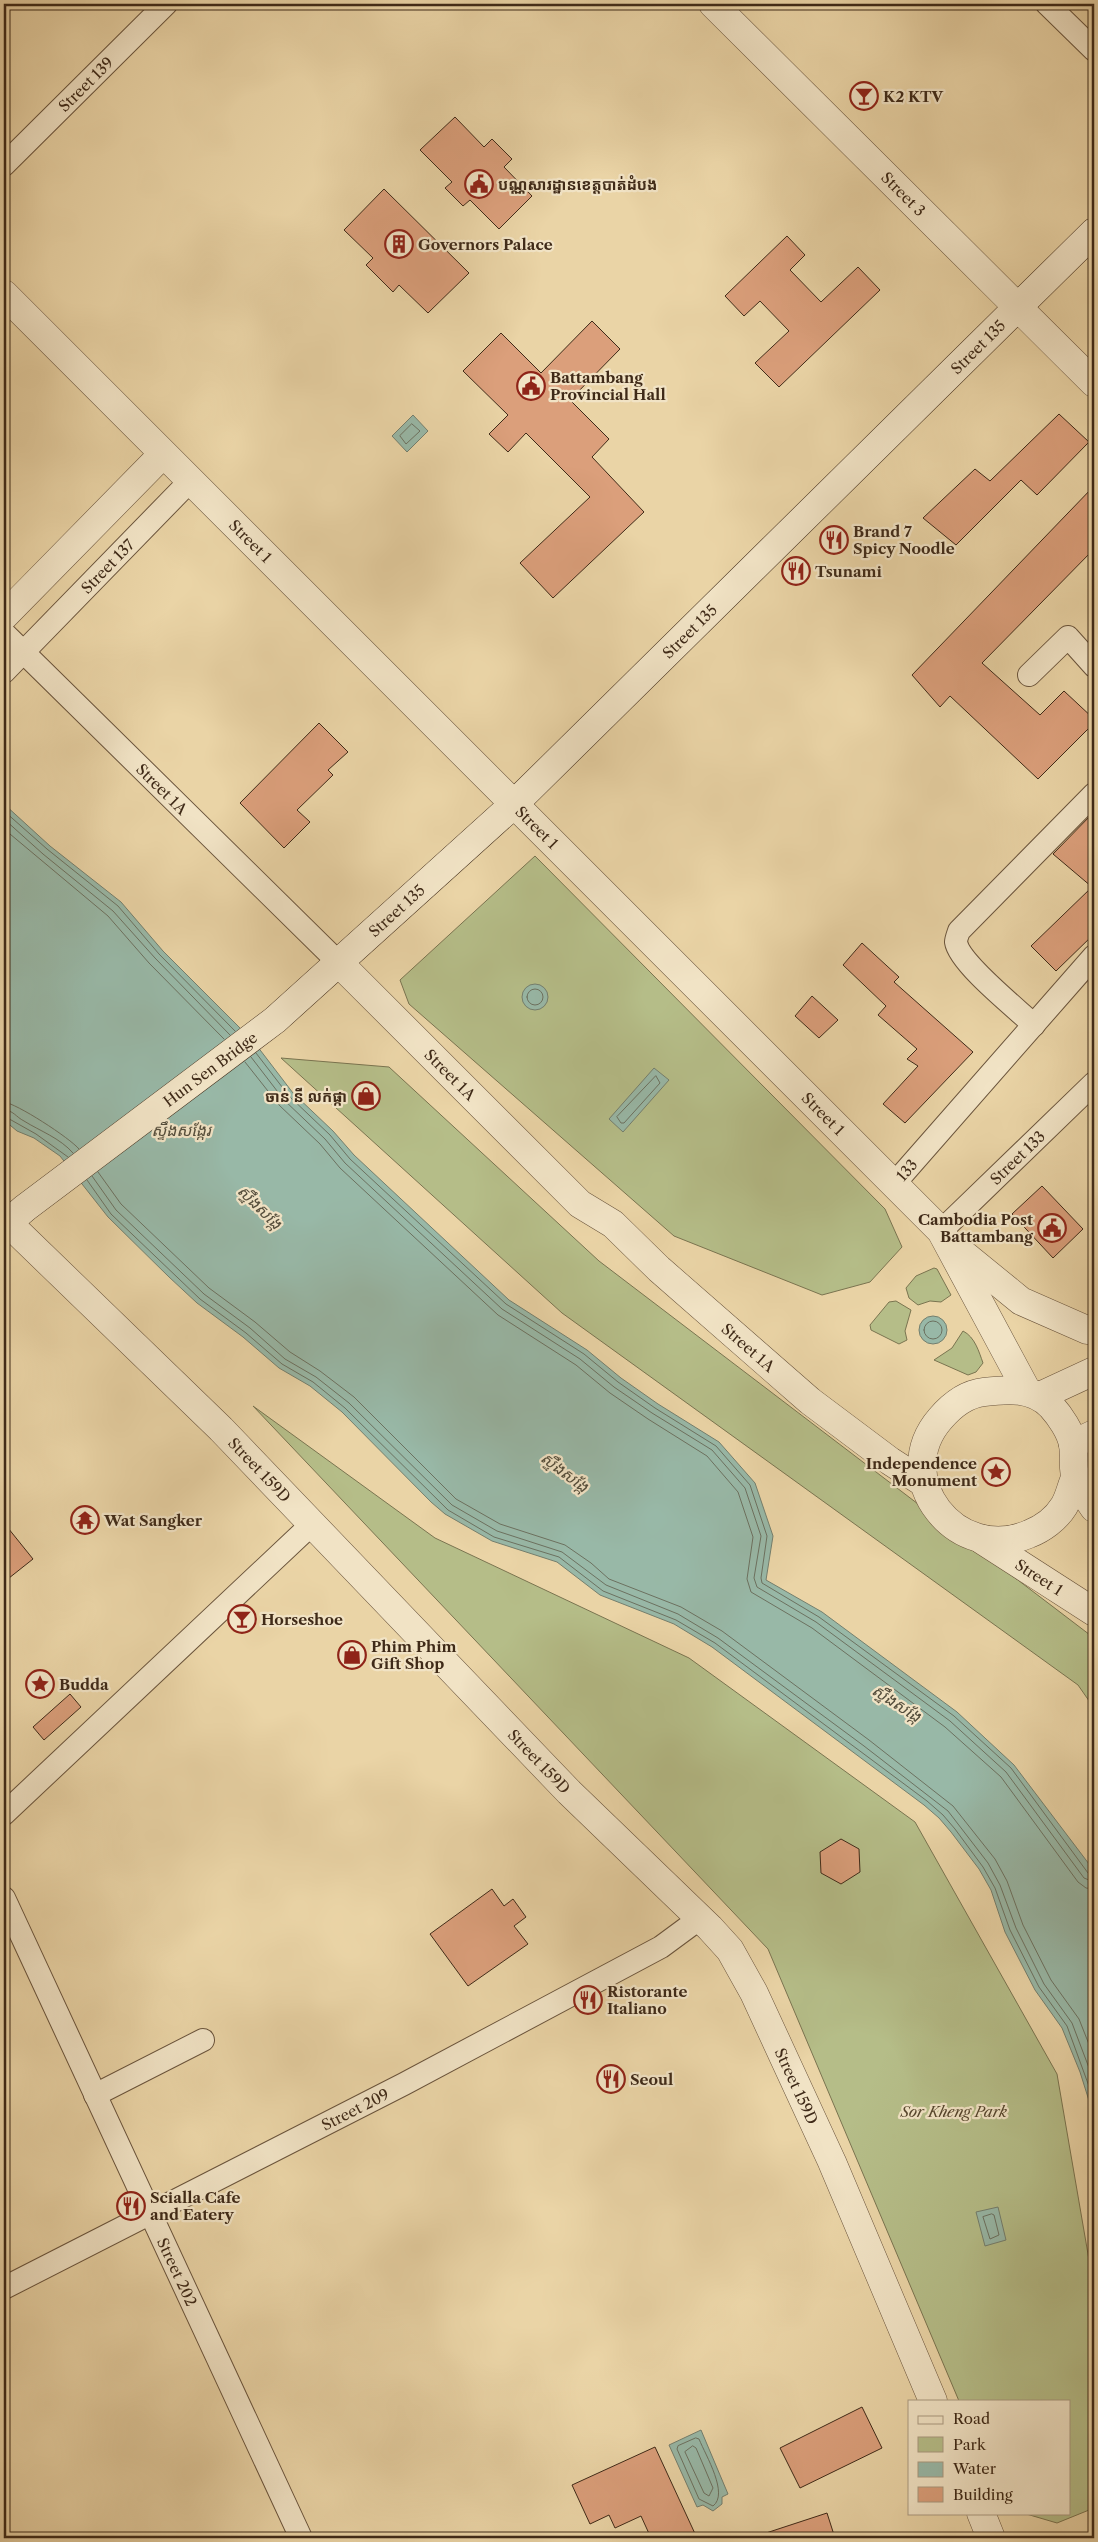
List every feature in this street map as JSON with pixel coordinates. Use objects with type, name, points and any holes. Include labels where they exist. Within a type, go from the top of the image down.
[{"type":"street","name":"Street 139","points":[[4,165],[166,4]]},
{"type":"street","name":"Street 3","points":[[713,4],[1094,384]]},
{"type":"street","points":[[1047,4],[1094,50]]},
{"type":"street","name":"Street 135","points":[[275,1020],[514,805],[1094,232]]},
{"type":"street","name":"Street 1","points":[[4,294],[944,1235],[1033,1394]]},
{"type":"street","points":[[4,616],[163,454]]},
{"type":"street","name":"Street 137","points":[[4,672],[190,481]]},
{"type":"street","name":"Street 1A","points":[[4,633],[580,1204],[612,1224],[659,1269],[810,1400],[890,1461],[924,1483]]},
{"type":"street","points":[[1029,675],[1068,638],[1094,666]]},
{"type":"street","points":[[1034,1025],[978,974],[959,951],[956,941],[960,931],[1094,794]]},
{"type":"street","name":"133","points":[[894,1184],[1094,956]]},
{"type":"street","name":"Hun Sen Bridge","points":[[10,1219],[275,1020]]},
{"type":"street","name":"Street 133","points":[[944,1235],[1094,1083]]},
{"type":"street","name":"Street 159D","points":[[10,1219],[220,1429],[569,1792],[730,1950],[754,1993],[832,2162],[933,2400]]},
{"type":"street","points":[[944,1235],[1022,1301],[1087,1330],[1094,1331]]},
{"type":"street","points":[[1033,1394],[1094,1371]]},
{"type":"street","points":[[1005,1389],[1033,1394],[1052,1407],[1063,1423],[1084,1439],[1075,1478],[1064,1507],[1042,1529],[1013,1541],[982,1540],[956,1529],[936,1509],[924,1483],[923,1455],[933,1427],[951,1406],[977,1392],[1005,1389]]},
{"type":"street","points":[[1075,1478],[1094,1508]]},
{"type":"street","points":[[4,1814],[312,1524]]},
{"type":"street","name":"Street 1","points":[[982,1540],[1094,1612]]},
{"type":"street","name":"Street 202","points":[[4,1898],[301,2538]]},
{"type":"street","name":"Street 209","points":[[4,2288],[149,2212],[404,2084],[660,1947],[699,1919]]},
{"type":"street","points":[[95,2095],[203,2040]]},
{"type":"street","points":[[981,2514],[991,2538]]},
{"type":"green space","points":[[535,856],[885,1209],[902,1247],[870,1282],[822,1295],[674,1236],[409,1004],[400,980]]},
{"type":"green space","points":[[281,1058],[389,1067],[599,1261],[1094,1638],[1094,1708],[1078,1685],[562,1313]]},
{"type":"green space","points":[[934,1268],[937,1269],[951,1295],[941,1302],[930,1301],[918,1305],[909,1298],[906,1288],[916,1276]]},
{"type":"green space","points":[[896,1301],[911,1310],[905,1331],[907,1340],[899,1344],[871,1330],[870,1325],[889,1302]]},
{"type":"green space","points":[[963,1331],[974,1341],[983,1363],[976,1372],[968,1375],[934,1360],[952,1348]]},
{"type":"green space","name":"Sor Kheng Park","points":[[253,1406],[435,1538],[689,1658],[915,1822],[1057,2074],[1094,2289],[1094,2508],[1057,2523],[1026,2514],[1070,2514],[1070,2400],[959,2400],[768,1949]]},
{"type":"water","points":[[413,415],[428,431],[407,452],[392,436]]},
{"type":"water","name":"ស្ទឹងសង្កែរ","points":[[4,804],[50,846],[121,902],[163,951],[254,1042],[293,1093],[333,1131],[354,1155],[509,1300],[587,1350],[621,1378],[658,1404],[719,1442],[755,1483],[773,1536],[766,1580],[822,1612],[957,1712],[1014,1765],[1089,1864],[1094,1875],[1094,2126],[1091,2107],[1080,2072],[1062,2028],[1035,1990],[1005,1932],[991,1890],[979,1869],[939,1818],[712,1647],[674,1624],[600,1595],[557,1562],[492,1541],[445,1514],[342,1412],[310,1386],[279,1368],[243,1337],[197,1303],[169,1277],[108,1217],[60,1156],[34,1138],[17,1131],[4,1120]]},
{"type":"water","points":[[535,984],[544,988],[548,997],[544,1006],[535,1010],[526,1006],[522,997],[526,988]]},
{"type":"water","points":[[654,1068],[669,1080],[623,1132],[609,1119]]},
{"type":"water","points":[[933,1316],[943,1320],[947,1330],[943,1340],[933,1344],[923,1340],[919,1330],[923,1320]]},
{"type":"water","points":[[998,2207],[1006,2240],[985,2246],[976,2212]]},
{"type":"water","points":[[701,2430],[728,2494],[722,2497],[722,2504],[713,2511],[703,2505],[697,2507],[669,2445]]},
{"type":"building","points":[[455,117],[484,147],[492,139],[512,159],[504,167],[532,196],[499,229],[470,200],[463,206],[445,188],[452,182],[420,150]]},
{"type":"building","name":"Governors Palace","points":[[384,189],[469,273],[428,313],[399,285],[393,292],[366,265],[373,258],[344,230]]},
{"type":"building","points":[[787,236],[805,255],[790,270],[821,302],[858,267],[880,290],[779,387],[755,363],[789,331],[760,301],[744,316],[725,296]]},
{"type":"building","points":[[592,321],[620,349],[570,400],[609,439],[592,457],[644,512],[553,598],[520,563],[590,497],[526,433],[508,452],[489,434],[508,415],[463,371],[501,333],[541,373]]},
{"type":"building","points":[[1059,414],[1089,442],[1037,495],[1021,480],[956,545],[923,518],[975,469],[990,481]]},
{"type":"building","points":[[1094,486],[1094,549],[982,663],[1040,715],[1064,691],[1094,719],[1094,723],[1038,779],[950,696],[940,707],[912,675]]},
{"type":"building","points":[[319,723],[348,752],[328,770],[333,775],[297,810],[310,822],[284,848],[240,803]]},
{"type":"building","points":[[1094,812],[1094,934],[1056,971],[1031,946],[1092,887],[1053,854]]},
{"type":"building","points":[[862,943],[899,977],[894,982],[973,1052],[905,1123],[883,1104],[918,1066],[907,1059],[917,1049],[878,1015],[886,1006],[843,965]]},
{"type":"building","points":[[812,996],[838,1020],[819,1038],[795,1016]]},
{"type":"building","points":[[1042,1186],[1083,1229],[1053,1258],[1012,1214]]},
{"type":"building","points":[[4,1523],[33,1559],[4,1582]]},
{"type":"building","points":[[70,1694],[81,1707],[44,1740],[33,1727]]},
{"type":"building","points":[[841,1839],[859,1849],[860,1872],[841,1884],[821,1873],[820,1852]]},
{"type":"building","points":[[492,1889],[504,1906],[513,1899],[526,1917],[514,1926],[528,1944],[468,1986],[430,1934]]},
{"type":"building","points":[[862,2407],[882,2448],[800,2488],[780,2448]]},
{"type":"building","points":[[655,2447],[697,2538],[651,2538],[641,2516],[615,2528],[609,2515],[590,2524],[572,2485]]},
{"type":"building","points":[[827,2513],[835,2538],[761,2538],[760,2535]]},
{"type":"place","name":"K2 KTV","points":[[864,96]]},
{"type":"place","name":"បណ្ណសារដ្ឋានខេត្តបាត់ដំបង","points":[[479,184]]},
{"type":"place","name":"Governors Palace","points":[[399,244]]},
{"type":"place","name":"Battambang Provincial Hall","points":[[531,386]]},
{"type":"place","name":"Brand 7 Spicy Noodle","points":[[834,540]]},
{"type":"place","name":"Tsunami","points":[[796,571]]},
{"type":"place","name":"ចាន់ នី លក់ផ្កា","points":[[366,1096]]},
{"type":"place","name":"Cambodia Post Battambang","points":[[1052,1228]]},
{"type":"place","name":"Independence Monument","points":[[996,1472]]},
{"type":"place","name":"Wat Sangker","points":[[85,1520]]},
{"type":"place","name":"Horseshoe","points":[[242,1619]]},
{"type":"place","name":"Phim Phim Gift Shop","points":[[352,1655]]},
{"type":"place","name":"Budda","points":[[40,1684]]},
{"type":"place","name":"Ristorante Italiano","points":[[588,2000]]},
{"type":"place","name":"Seoul","points":[[611,2079]]},
{"type":"place","name":"Scialla Cafe and Eatery","points":[[131,2206]]},
{"type":"water label","name":"ស្ទឹងសង្កែ","points":[[260,1207]]},
{"type":"water label","name":"ស្ទឹងសង្កែ","points":[[565,1472]]},
{"type":"water label","name":"ស្ទឹងសង្កែ","points":[[897,1703]]}]
